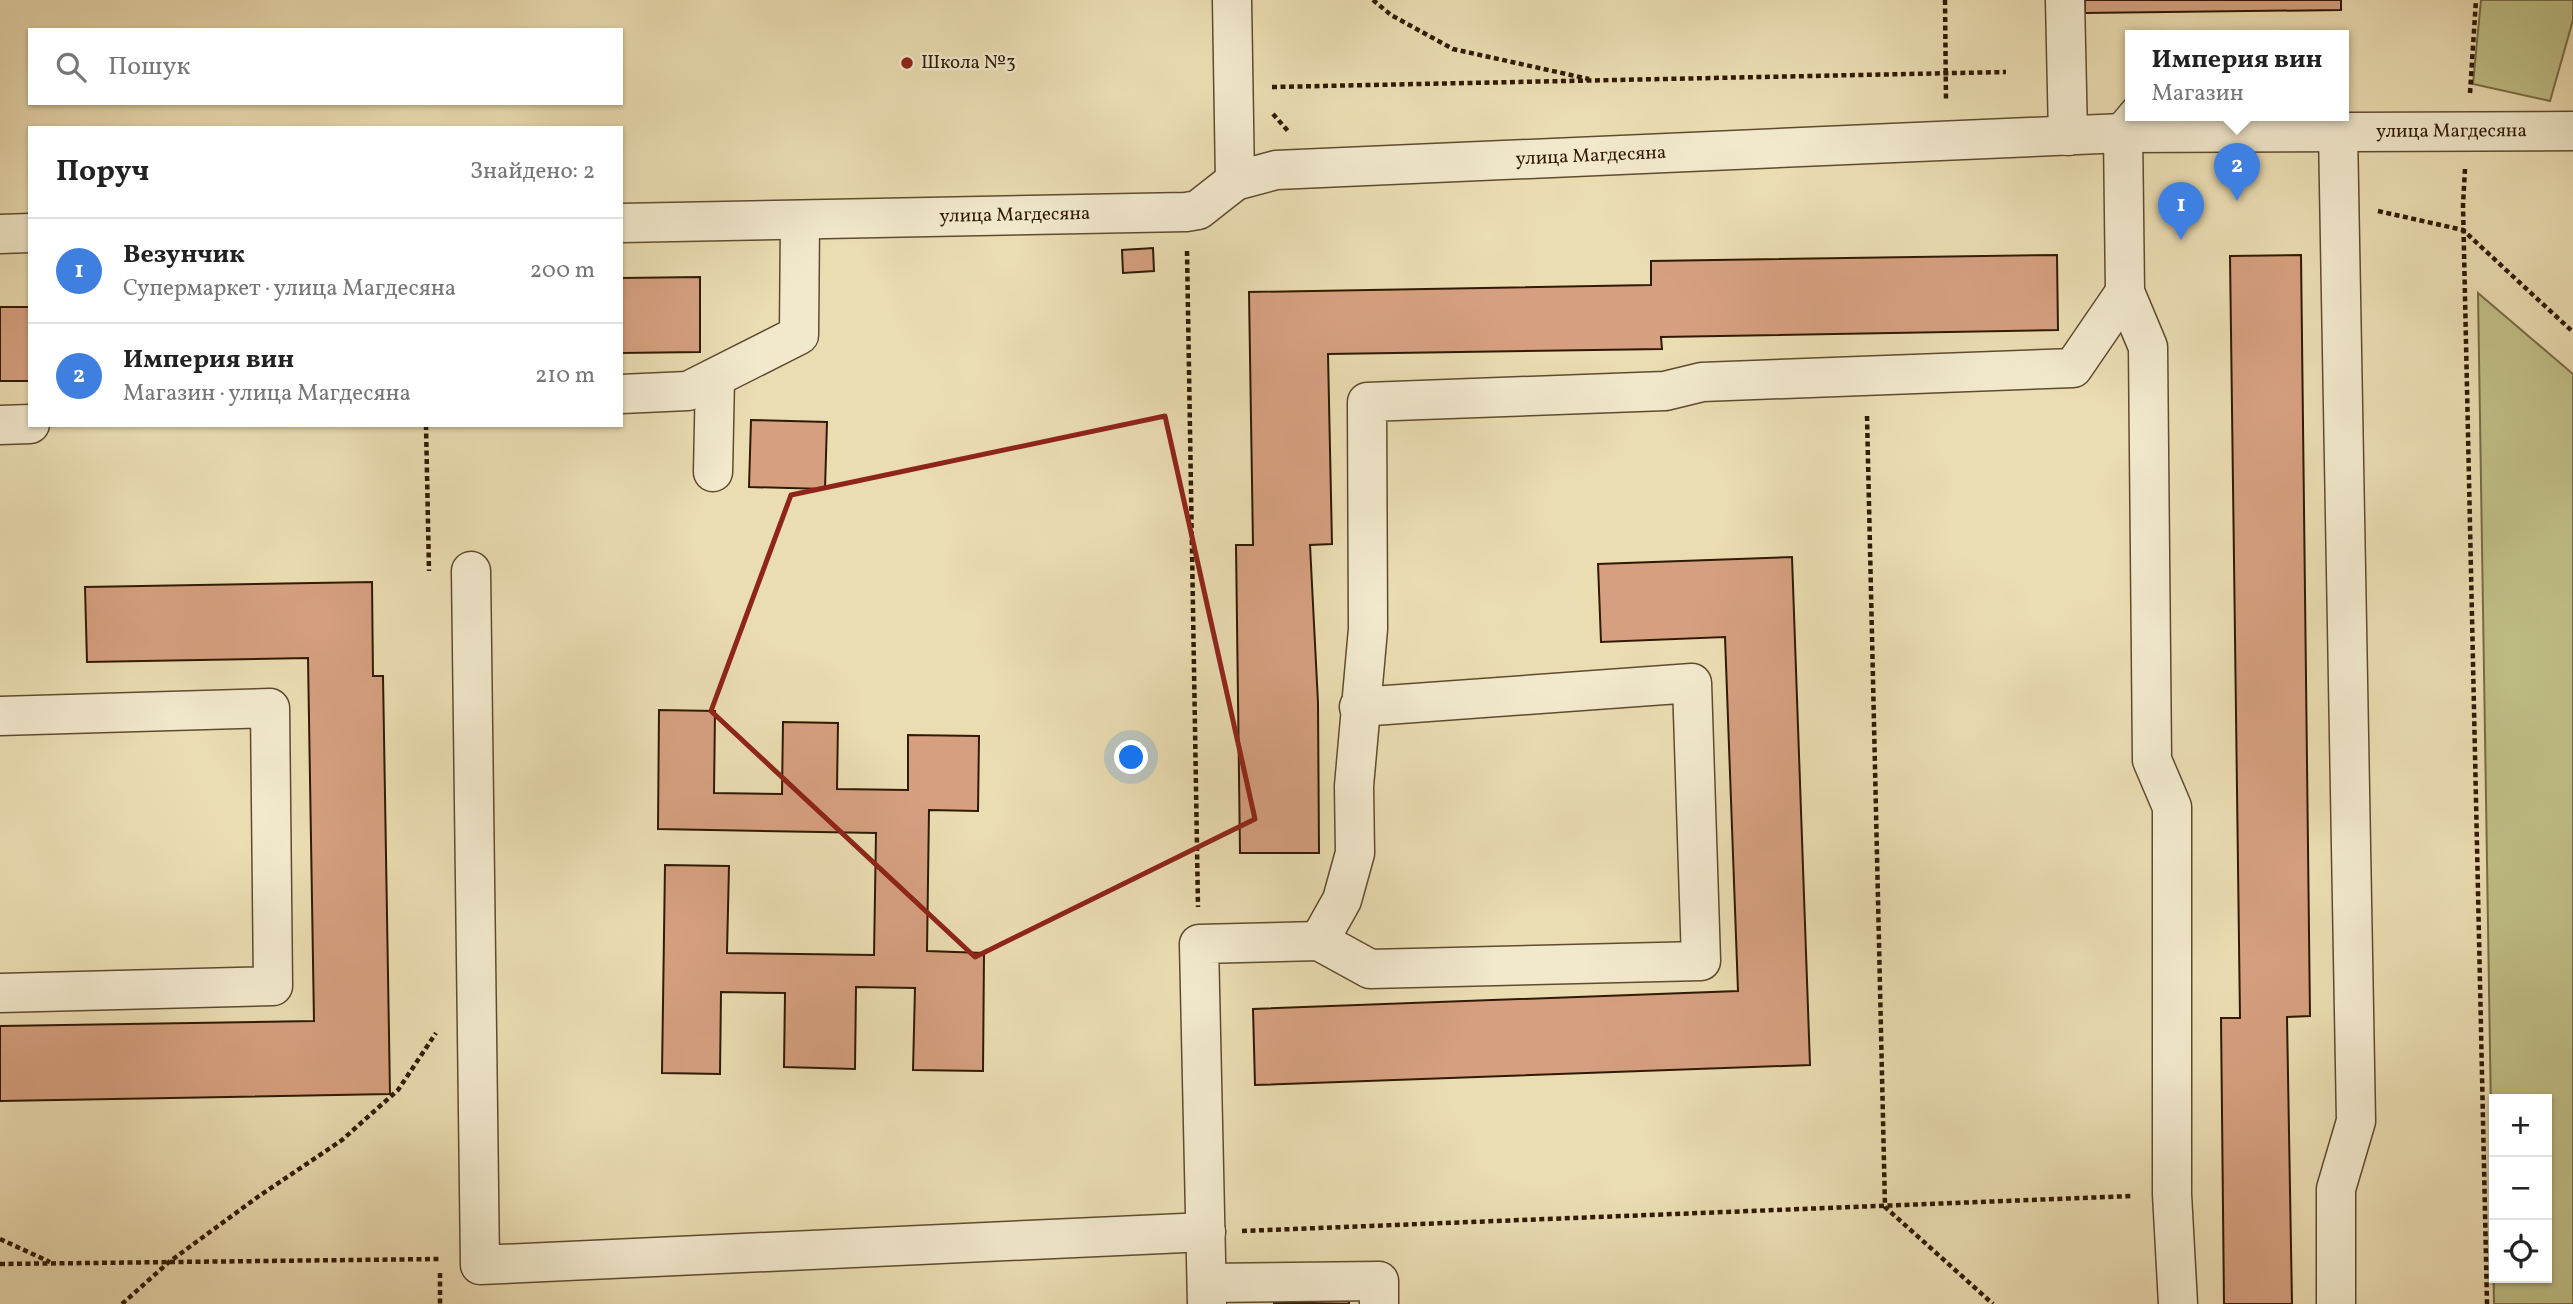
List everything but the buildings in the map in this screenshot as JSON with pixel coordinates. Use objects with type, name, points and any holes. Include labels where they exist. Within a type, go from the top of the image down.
[{"type":"street","points":[[1232,0],[1234,181]]},
{"type":"street","points":[[2066,0],[2068,136]]},
{"type":"street","points":[[2131,124],[2126,292],[2148,347],[2152,760],[2172,807],[2172,1194],[2178,1304]]},
{"type":"street","name":"улица Магдесяна","points":[[623,223],[1186,212],[1198,210],[1234,181],[1276,170],[2068,136],[2131,124],[2338,131],[2573,131]]},
{"type":"street","points":[[2336,1304],[2336,1189],[2356,1121],[2338,131]]},
{"type":"street","points":[[623,394],[688,391],[799,335],[800,220]]},
{"type":"street","points":[[0,234],[28,233]]},
{"type":"street","points":[[1319,941],[1342,900],[1355,853],[1354,786],[1368,629],[1367,402],[1665,391],[1702,382],[2073,368],[2126,292]]},
{"type":"street","points":[[713,472],[715,377]]},
{"type":"street","points":[[0,425],[28,424]]},
{"type":"street","points":[[471,571],[480,1265],[1206,1232]]},
{"type":"street","points":[[1359,708],[1692,683],[1701,961],[1370,969],[1319,941],[1199,944],[1207,1294],[1379,1281],[1379,1304]]},
{"type":"street","points":[[0,716],[270,708],[273,986],[0,993]]},
{"type":"path","points":[[1373,0],[1391,15],[1453,49],[1596,80]]},
{"type":"path","points":[[1945,0],[1946,109]]},
{"type":"path","points":[[1270,87],[2006,72]]},
{"type":"path","points":[[2340,203],[2463,230],[2573,332]]},
{"type":"path","points":[[2463,205],[2487,1304]]},
{"type":"path","points":[[1186,212],[1199,944]]},
{"type":"path","points":[[1867,376],[1885,1208],[1993,1304]]},
{"type":"path","points":[[122,1304],[169,1262],[342,1140],[398,1090],[437,1032]]},
{"type":"path","points":[[1206,1232],[1885,1208],[2172,1194]]},
{"type":"path","points":[[0,1239],[52,1263]]},
{"type":"path","points":[[0,1264],[439,1259]]},
{"type":"highlighted area","points":[[1165,416],[1255,819],[975,957],[711,711],[791,495]]},
{"type":"shaded area","points":[[2481,0],[2573,0],[2573,20],[2550,101],[2473,84]]},
{"type":"shaded area","points":[[2478,293],[2573,374],[2573,1304],[2494,1304],[2494,1283],[2552,1283],[2552,1094],[2491,1094]]},
{"type":"place","name":"Школа №3","points":[[907,63]]},
{"type":"place","name":"Империя вин","points":[[2237,201]]},
{"type":"place","name":"Везунчик","points":[[2181,240]]}]
